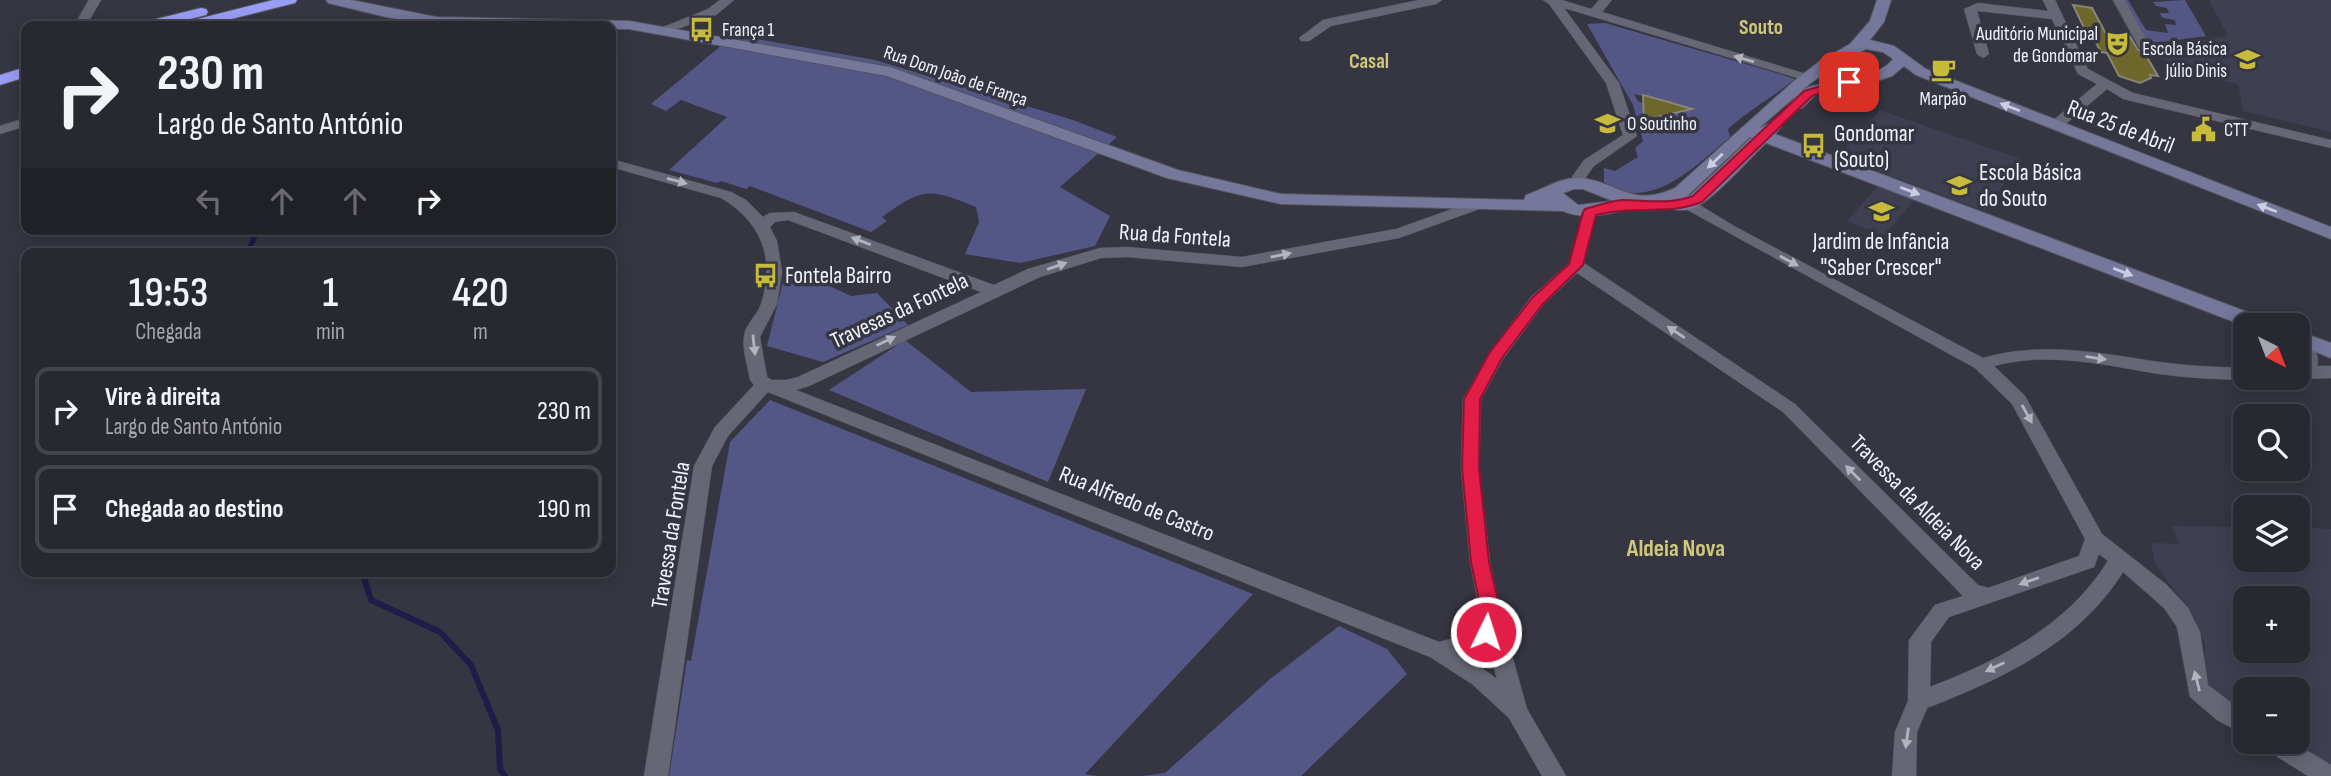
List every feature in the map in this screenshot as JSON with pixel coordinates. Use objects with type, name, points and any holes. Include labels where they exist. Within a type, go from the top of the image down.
[{"type":"highway","points":[[165,21],[248,0]]},
{"type":"highway","points":[[207,21],[290,0]]},
{"type":"highway","points":[[0,68],[21,62]]},
{"type":"highway","points":[[0,80],[21,74]]},
{"type":"main road","name":"Rua Dom João de França","points":[[333,0],[426,21]]},
{"type":"main road","points":[[1857,46],[1877,22],[1884,0]]},
{"type":"main road","points":[[1756,133],[1808,93],[1882,74],[1897,67],[1901,59],[1881,37],[1877,22]]},
{"type":"main road","name":"Rua Dom João de França","points":[[616,25],[662,30],[890,72],[1173,174],[1281,199],[1476,205],[1562,199]]},
{"type":"main road","points":[[1684,198],[1597,209],[1562,199],[1566,185],[1580,184],[1621,198],[1648,201],[1684,198],[1698,199],[1809,78],[1843,51],[1874,44],[1896,53]]},
{"type":"main road","name":"Rua 25 de Abril","points":[[1896,53],[1921,72],[2331,233]]},
{"type":"main road","points":[[1756,133],[2233,314]]},
{"type":"main road","points":[[1597,209],[1607,198],[1598,189]]},
{"type":"main road","points":[[2310,344],[2331,351]]},
{"type":"street","points":[[83,21],[95,0]]},
{"type":"street","points":[[662,30],[712,12],[728,0]]},
{"type":"street","points":[[1305,38],[1327,23],[1436,0]]},
{"type":"street","points":[[1551,0],[1809,78]]},
{"type":"street","points":[[1551,0],[1612,83],[1630,136],[1589,163],[1579,177],[1580,184]]},
{"type":"street","points":[[1593,14],[1606,0]]},
{"type":"street","points":[[2049,0],[2083,71],[2104,85],[2128,96],[2331,144]]},
{"type":"street","points":[[2119,0],[2144,46]]},
{"type":"street","points":[[1983,54],[1970,9],[1982,4],[2057,16]]},
{"type":"street","points":[[2056,125],[2104,85]]},
{"type":"street","points":[[0,130],[21,124]]},
{"type":"street","points":[[616,164],[743,202],[763,226],[775,260],[775,281],[768,307],[752,332],[759,380],[765,384],[786,386],[825,371]]},
{"type":"street","points":[[1684,198],[1729,229],[1981,364],[2019,400],[2095,539],[2119,561],[2164,593],[2188,625],[2198,690],[2233,718]]},
{"type":"street","name":"Rua da Fontela","points":[[994,291],[1034,273],[1100,253],[1127,252],[1242,262],[1399,233],[1476,205]]},
{"type":"street","points":[[1554,776],[1517,711],[1492,619],[1480,562],[1470,468],[1472,399],[1496,356],[1537,301],[1576,265],[1597,209]]},
{"type":"street","points":[[763,226],[770,218],[789,215],[994,291]]},
{"type":"street","name":"Travessa da Aldeia Nova","points":[[1576,265],[1789,408],[1971,591],[1988,596],[2087,561],[2095,539]]},
{"type":"street","name":"Travesas da Fontela","points":[[825,371],[994,291]]},
{"type":"street","points":[[1981,364],[2003,356],[2036,352],[2071,354],[2187,371],[2233,373]]},
{"type":"street","points":[[817,403],[812,396],[812,387],[825,371]]},
{"type":"street","points":[[2310,372],[2331,372]]},
{"type":"street","name":"Rua Alfredo de Castro","points":[[765,384],[1438,651],[1462,663],[1491,685],[1517,711]]},
{"type":"street","name":"Travessa da Fontela","points":[[656,776],[703,466],[712,443],[734,415],[765,384]]},
{"type":"street","points":[[1919,701],[1953,688],[2040,645],[2096,597],[2119,561]]},
{"type":"street","points":[[1904,776],[1906,732],[1919,701],[1920,640],[1942,611],[1988,596]]},
{"type":"street","points":[[1438,651],[1455,649],[1476,641],[1486,632],[1492,619]]},
{"type":"street","points":[[2292,754],[2328,776]]},
{"type":"shaded area","points":[[2122,0],[2128,0],[2146,30],[2168,33],[2165,24],[2176,25],[2175,20],[2163,18],[2159,13],[2169,13],[2167,8],[2156,6],[2153,2],[2185,0],[2206,36],[2147,44]]},
{"type":"shaded area","name":"Escola Básica Júlio Dinis","points":[[2209,0],[2331,0],[2331,132],[2243,111],[2238,84],[2169,70],[2158,48],[2228,36]]},
{"type":"shaded area","points":[[1605,23],[1795,79],[1728,129],[1730,137],[1672,182],[1655,190],[1638,193],[1621,191],[1604,182],[1604,168],[1615,171],[1638,157],[1635,148],[1643,141],[1633,105],[1587,24]],"holes":[[[1634,94],[1672,103],[1685,111],[1645,120],[1643,103],[1638,101]]]},
{"type":"shaded area","points":[[734,35],[875,60],[1073,120],[1117,137],[1060,187],[1110,216],[1095,246],[1020,263],[965,254],[979,222],[976,207],[947,196],[926,194],[907,200],[882,217],[887,221],[871,232],[750,186],[746,189],[669,170],[727,117],[681,100],[666,111],[651,104]]},
{"type":"shaded area","name":"Escola Básica do Souto","points":[[1880,110],[2021,159],[1985,211],[1838,156]]},
{"type":"shaded area","name":"Jardim de Infância \"Saber Crescer\"","points":[[1878,186],[1914,200],[1884,236],[1847,221]]},
{"type":"shaded area","points":[[787,266],[851,296],[877,293],[908,325],[823,362],[767,346]]},
{"type":"shaded area","points":[[905,340],[971,392],[1086,389],[1048,482],[829,390]]},
{"type":"shaded area","points":[[770,400],[1253,594],[1085,774],[1097,776],[669,776],[687,660],[691,661],[730,442]]},
{"type":"shaded area","points":[[2172,526],[2233,527],[2233,572],[2310,572],[2310,528],[2331,529],[2331,769],[2305,754],[2310,754],[2310,677],[2233,677],[2233,708],[2210,692],[2205,670],[2205,644],[2192,614],[2155,564],[2151,543],[2179,544]]},
{"type":"shaded area","points":[[1339,626],[1387,649],[1407,674],[1301,776],[1142,776],[1165,773],[1270,679]]},
{"type":"building","name":"Auditório Municipal de Gondomar","points":[[2073,5],[2092,8],[2105,32],[2129,35],[2138,50],[2144,52],[2158,76],[2150,75],[2151,78],[2140,83],[2119,76],[2107,53],[2101,52],[2093,37],[2088,36]]},
{"type":"building","points":[[1643,95],[1665,101],[1692,109],[1644,120]]},
{"type":"waterway","points":[[250,248],[255,235]]},
{"type":"waterway","points":[[364,577],[371,600],[440,632],[471,665],[498,730],[500,769],[505,776]]},
{"type":"place","name":"França 1","points":[[702,29]]},
{"type":"place","name":"Auditório Municipal de Gondomar","points":[[2118,44]]},
{"type":"place","name":"Escola Básica Júlio Dinis","points":[[2247,59]]},
{"type":"place","name":"Marpão","points":[[1943,70]]},
{"type":"place","name":"O Soutinho","points":[[1607,123]]},
{"type":"place","name":"CTT","points":[[2204,129]]},
{"type":"place","name":"Gondomar (Souto)","points":[[1814,146]]},
{"type":"place","name":"Escola Básica do Souto","points":[[1959,185]]},
{"type":"place","name":"Jardim de Infância \"Saber Crescer\"","points":[[1881,211]]},
{"type":"place","name":"Fontela Bairro","points":[[765,275]]},
{"type":"district","name":"Souto","points":[[1761,27]]},
{"type":"district","name":"Casal","points":[[1369,61]]},
{"type":"district","name":"Aldeia Nova","points":[[1676,548]]},
{"type":"route","points":[[1486,632],[1492,619],[1480,562],[1470,468],[1472,399],[1496,356],[1537,301],[1576,265],[1589,212],[1620,204],[1687,204],[1698,199],[1808,93],[1849,82]]}]
